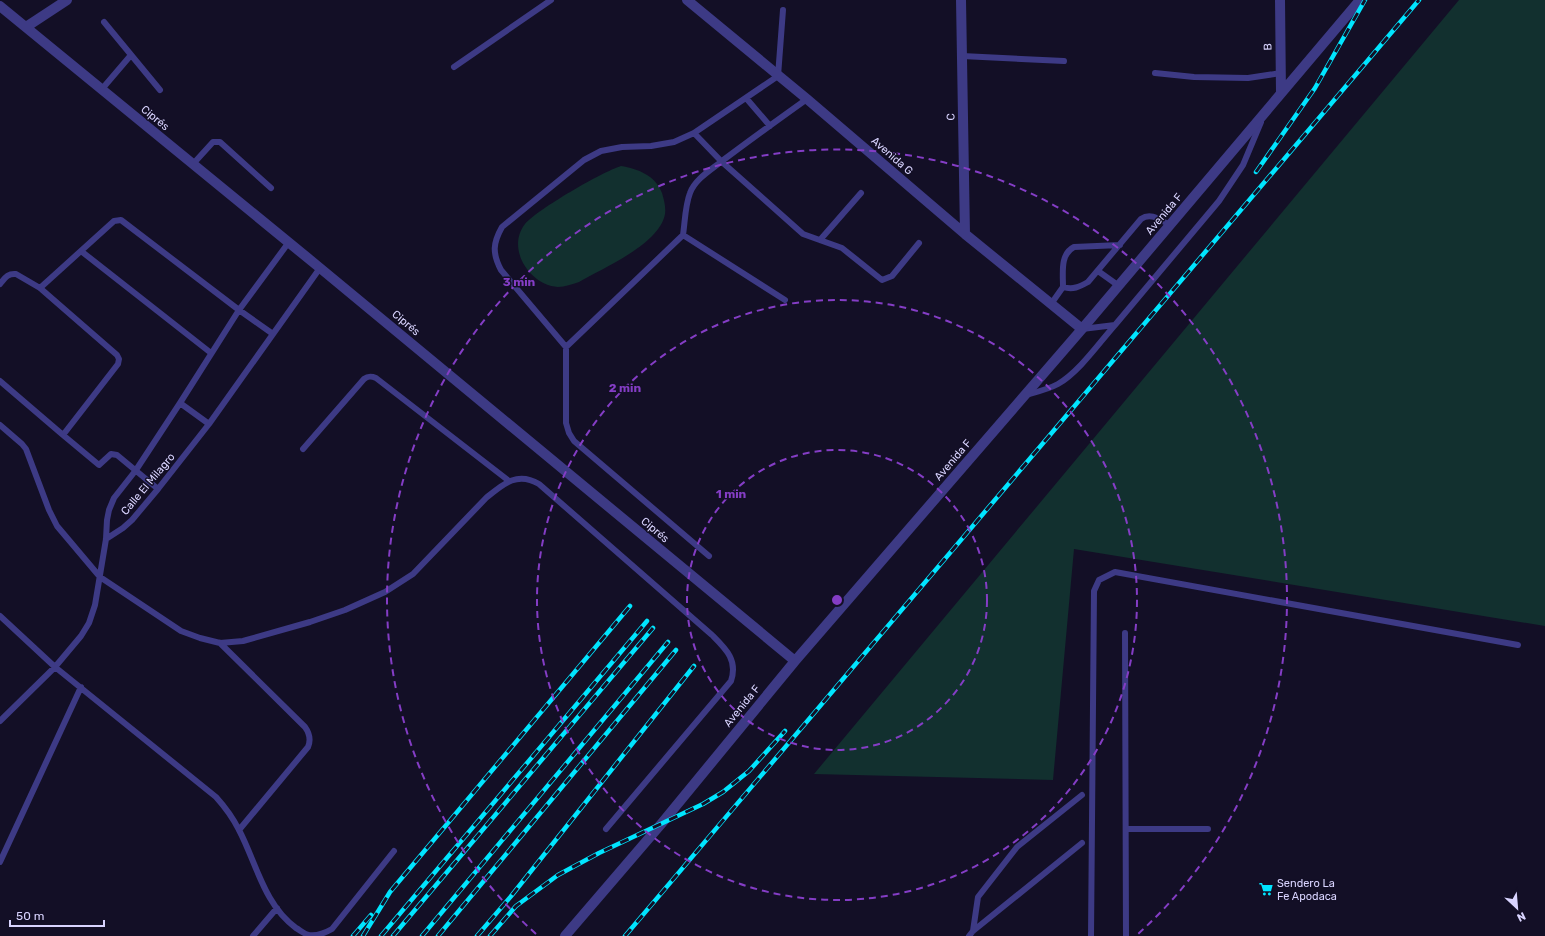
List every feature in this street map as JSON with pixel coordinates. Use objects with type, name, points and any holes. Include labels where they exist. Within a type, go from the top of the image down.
[{"type":"street","points":[[26,27],[54,4],[67,0]]},
{"type":"street","name":"Avenida G","points":[[687,0],[807,99],[964,234],[1082,329]]},
{"type":"street","name":"C","points":[[961,0],[964,234]]},
{"type":"street","name":"B","points":[[1280,0],[1281,93]]},
{"type":"street","name":"Avenida F","points":[[565,936],[657,829],[795,661],[1026,395],[1360,0]]},
{"type":"street","name":"Ciprés","points":[[0,6],[289,242],[795,661]]},
{"type":"lane","points":[[454,67],[551,0]]},
{"type":"lane","points":[[709,556],[574,441],[569,433],[566,423],[566,347],[501,270],[496,260],[496,238],[502,226],[584,160],[601,151],[622,147],[651,146],[674,142],[694,133],[778,76],[782,10]]},
{"type":"lane","points":[[104,22],[160,90]]},
{"type":"lane","points":[[102,89],[131,55]]},
{"type":"lane","points":[[962,56],[1064,61]]},
{"type":"lane","points":[[1155,73],[1194,77],[1248,78],[1281,73]]},
{"type":"lane","points":[[746,98],[770,126]]},
{"type":"lane","points":[[566,347],[683,235],[686,205],[690,192],[695,184],[704,175],[807,99]]},
{"type":"lane","points":[[1026,395],[1058,384],[1073,372],[1115,325],[1219,201],[1243,165],[1264,113]]},
{"type":"lane","points":[[694,133],[722,162],[803,234],[836,245],[848,252],[882,280],[892,276],[919,243]]},
{"type":"lane","points":[[193,164],[213,142],[220,142],[271,188]]},
{"type":"lane","points":[[820,240],[861,193]]},
{"type":"lane","points":[[1063,288],[1070,289],[1088,282],[1141,219],[1146,216],[1151,216],[1170,225]]},
{"type":"lane","points":[[40,288],[114,221],[121,220],[273,334]]},
{"type":"lane","points":[[683,235],[785,300]]},
{"type":"lane","name":"Calle El Milagro","points":[[106,538],[109,510],[114,498],[136,470],[239,310],[289,242]]},
{"type":"lane","points":[[1051,304],[1063,288],[1064,256],[1069,250],[1074,247],[1120,245]]},
{"type":"lane","points":[[81,251],[212,353]]},
{"type":"lane","name":"Calle El Milagro","points":[[106,538],[123,528],[132,520],[158,489],[209,424],[320,268]]},
{"type":"lane","points":[[1098,271],[1119,286]]},
{"type":"lane","points":[[0,284],[7,276],[13,273],[40,288],[117,355],[119,360],[118,364],[63,435]]},
{"type":"lane","points":[[1082,329],[1115,325]]},
{"type":"lane","points":[[303,449],[364,379],[372,376],[510,481]]},
{"type":"lane","points":[[0,381],[99,465],[111,454],[118,455],[158,489]]},
{"type":"lane","points":[[180,403],[209,424]]},
{"type":"lane","points":[[0,425],[26,449],[57,526],[100,576],[181,631],[220,643],[242,641],[310,622],[345,610],[385,592],[413,574],[486,498],[499,487],[510,481],[521,478],[531,479],[540,484],[712,635],[729,654],[733,663],[731,681],[606,829]]},
{"type":"lane","points":[[0,721],[56,666],[82,636],[89,623],[95,605],[106,538]]},
{"type":"lane","points":[[1091,936],[1094,591],[1099,580],[1114,572],[1518,644]]},
{"type":"lane","points":[[0,616],[81,687],[216,797],[228,811],[239,830],[270,898],[292,925],[301,931],[308,935],[315,936],[332,929],[394,851]]},
{"type":"lane","points":[[1125,633],[1126,936]]},
{"type":"lane","points":[[220,643],[305,728],[310,738],[308,747],[239,830]]},
{"type":"lane","points":[[0,862],[81,687]]},
{"type":"lane","points":[[971,934],[978,897],[1017,847],[1082,795]]},
{"type":"lane","points":[[1126,829],[1208,829]]},
{"type":"lane","points":[[971,934],[1082,843]]},
{"type":"lane","points":[[253,936],[277,908]]},
{"type":"green space","points":[[1459,0],[1545,0],[1545,626],[1074,549],[1053,780],[814,774]]},
{"type":"green space","points":[[621,166],[640,171],[650,177],[659,187],[662,193],[665,209],[665,214],[661,225],[642,245],[579,282],[558,287],[547,285],[538,280],[530,273],[519,254],[518,244],[520,234],[525,224],[543,209],[571,192],[600,175]]},
{"type":"railway","points":[[1256,172],[1315,88],[1365,0]]},
{"type":"railway","points":[[625,936],[1419,0]]},
{"type":"railway","points":[[363,936],[390,892],[630,606]]},
{"type":"railway","points":[[381,936],[647,621]]},
{"type":"railway","points":[[393,936],[653,628]]},
{"type":"railway","points":[[422,936],[668,642]]},
{"type":"railway","points":[[438,936],[676,650]]},
{"type":"railway","points":[[477,936],[512,895],[694,666]]},
{"type":"railway","points":[[490,936],[516,906],[558,875],[599,853],[703,804],[723,792],[749,771],[785,731]]},
{"type":"railway","points":[[353,936],[371,915]]},
{"type":"place","name":"Sendero La Fe Apodaca","points":[[1266,889]]}]
